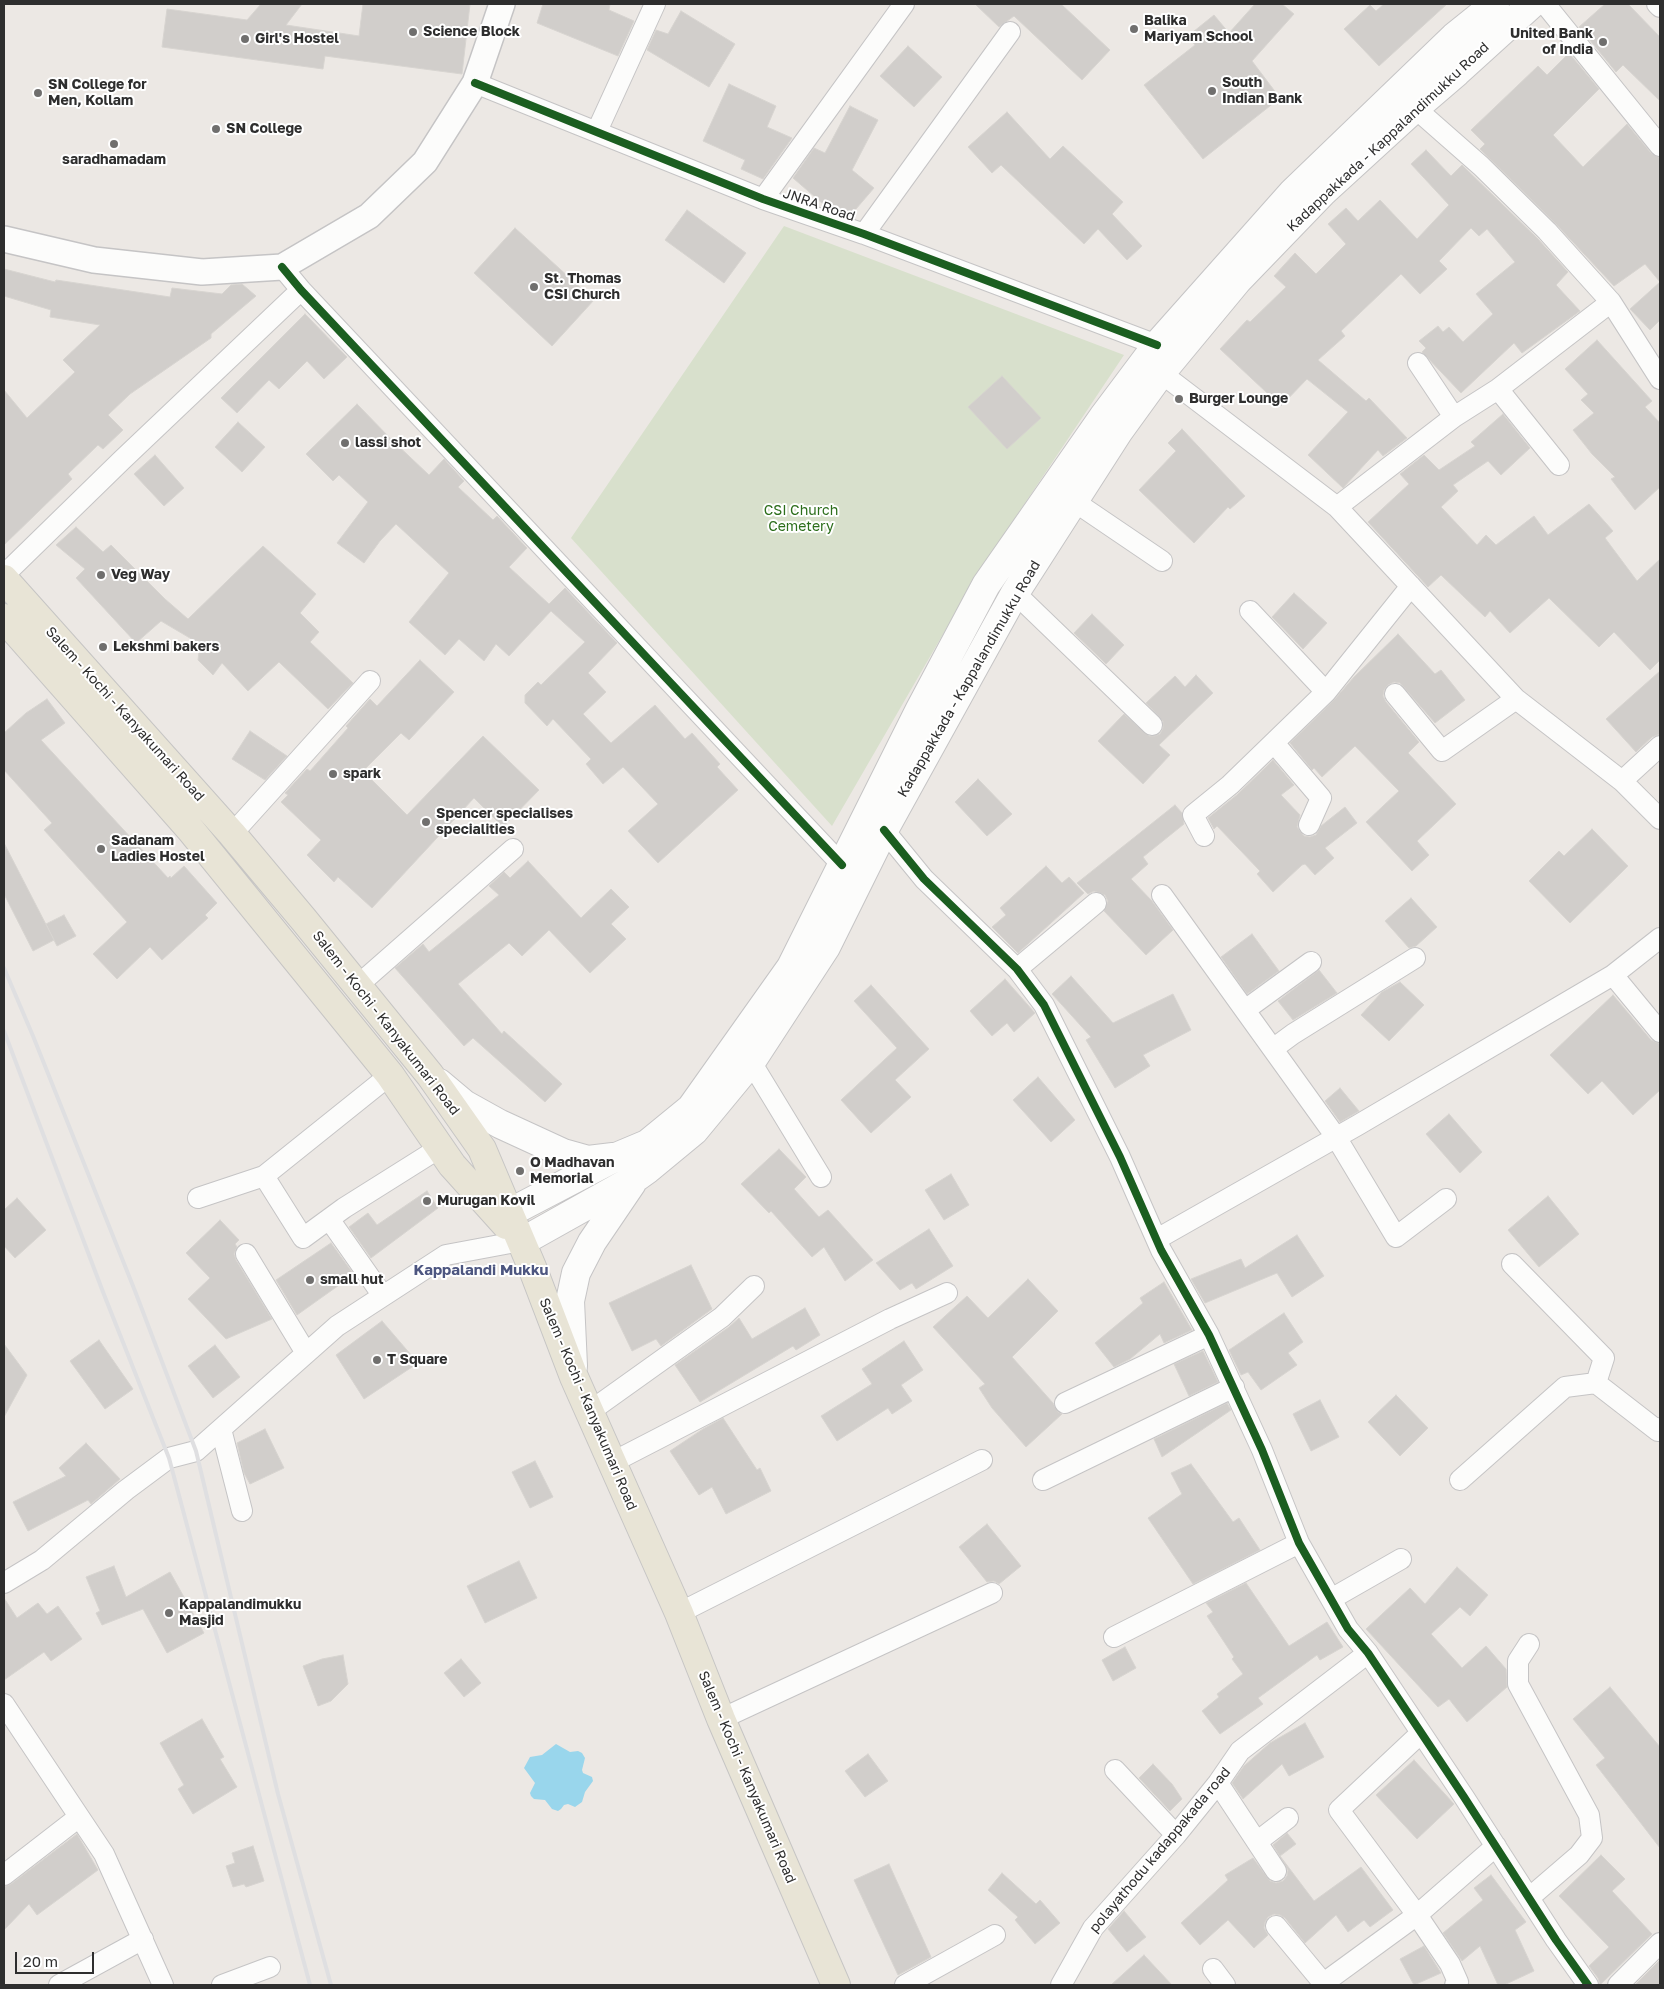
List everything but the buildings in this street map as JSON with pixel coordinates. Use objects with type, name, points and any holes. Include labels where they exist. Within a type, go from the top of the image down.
[{"type":"main road","name":"Kadappakkada - Kappalandimukku Road","points":[[616,1157],[647,1144],[691,1108],[791,967],[920,709],[986,585],[1103,417],[1157,345],[1293,192],[1454,37],[1495,4]]},
{"type":"main road","name":"Kadappakkada - Kappalandimukku Road","points":[[521,1240],[534,1235],[634,1179],[694,1131],[751,1062],[826,947],[884,830],[1015,592],[1075,502],[1119,431],[1161,373],[1238,280],[1322,193],[1532,4]]},
{"type":"main road","name":"Salem - Kochi - Kanyakumari Road","points":[[4,577],[232,834],[430,1076],[482,1149],[521,1240],[574,1377],[679,1613],[721,1719],[836,1985]]},
{"type":"main road","points":[[4,618],[190,829],[390,1075],[452,1165],[521,1240]]},
{"type":"main road","points":[[430,1076],[464,1104],[500,1124],[563,1153],[588,1160],[616,1157]]},
{"type":"main road","points":[[509,1213],[616,1157]]},
{"type":"main road","points":[[574,1377],[570,1301],[576,1273],[592,1242],[634,1179]]},
{"type":"street","points":[[4,239],[94,260],[202,272],[282,267],[369,216],[425,162],[475,83],[502,4]]},
{"type":"street","points":[[597,131],[655,4]]},
{"type":"street","points":[[763,199],[904,4]]},
{"type":"street","points":[[1545,4],[1660,146]]},
{"type":"street","points":[[1657,4],[1660,7]]},
{"type":"street","points":[[864,234],[1010,32]]},
{"type":"street","name":"JNRA Road","points":[[475,83],[763,199],[864,234],[1157,345]]},
{"type":"street","points":[[1415,108],[1481,166],[1548,231],[1610,302],[1660,379]]},
{"type":"street","points":[[282,267],[301,290],[842,865]]},
{"type":"street","points":[[4,577],[122,460],[301,290]]},
{"type":"street","points":[[1337,507],[1454,416],[1498,389],[1610,302]]},
{"type":"street","points":[[1418,363],[1454,416]]},
{"type":"street","points":[[1161,373],[1337,507],[1516,699],[1622,781],[1660,819]]},
{"type":"street","points":[[1498,389],[1559,464]]},
{"type":"street","points":[[1075,502],[1162,561]]},
{"type":"street","points":[[1204,836],[1193,816],[1230,785],[1326,692],[1411,586]]},
{"type":"street","points":[[1015,592],[1152,725]]},
{"type":"street","points":[[1250,612],[1326,692]]},
{"type":"street","points":[[232,834],[370,681]]},
{"type":"street","points":[[1395,694],[1442,752],[1516,699]]},
{"type":"street","points":[[1274,743],[1321,798],[1309,825]]},
{"type":"street","points":[[1622,781],[1660,746]]},
{"type":"street","points":[[884,830],[924,878],[1017,969],[1044,1005],[1120,1157],[1157,1239],[1209,1335],[1234,1387],[1299,1543],[1348,1628],[1368,1653],[1588,1985]]},
{"type":"street","points":[[357,986],[512,849]]},
{"type":"street","points":[[1162,895],[1274,1048],[1336,1138],[1396,1237],[1446,1199]]},
{"type":"street","points":[[1017,969],[1096,903]]},
{"type":"street","points":[[1157,1239],[1336,1138],[1613,975],[1660,938]]},
{"type":"street","points":[[1274,1048],[1292,1034],[1415,958]]},
{"type":"street","points":[[1245,1010],[1311,962]]},
{"type":"street","points":[[1613,975],[1660,1032]]},
{"type":"street","points":[[751,1062],[821,1177]]},
{"type":"street","points":[[198,1198],[264,1176],[390,1075]]},
{"type":"street","points":[[264,1176],[303,1238],[329,1219],[441,1147]]},
{"type":"street","points":[[329,1219],[383,1296]]},
{"type":"street","points":[[4,1583],[42,1560],[126,1490],[169,1458],[196,1451],[337,1326],[446,1254],[521,1240]]},
{"type":"street","points":[[246,1254],[306,1353]]},
{"type":"street","points":[[1512,1264],[1604,1358],[1596,1383]]},
{"type":"street","points":[[589,1412],[722,1317],[754,1286]]},
{"type":"street","points":[[611,1463],[890,1319],[947,1294]]},
{"type":"street","points":[[1065,1404],[1209,1335]]},
{"type":"street","points":[[1460,1480],[1565,1387],[1596,1383],[1658,1430],[1660,1428]]},
{"type":"street","points":[[1044,1480],[1234,1387]]},
{"type":"street","points":[[221,1429],[242,1511]]},
{"type":"street","points":[[679,1613],[982,1460]]},
{"type":"street","points":[[1114,1637],[1299,1543]]},
{"type":"street","points":[[1331,1599],[1401,1559]]},
{"type":"street","points":[[721,1719],[992,1593]]},
{"type":"street","points":[[1529,1644],[1518,1661],[1518,1684],[1589,1815],[1592,1838],[1579,1855],[1529,1898]]},
{"type":"street","name":"polayathodu kadappakada road","points":[[1061,1985],[1093,1928],[1176,1835],[1218,1783],[1240,1751],[1368,1653]]},
{"type":"street","points":[[4,1704],[104,1854],[164,1985]]},
{"type":"street","points":[[1420,1734],[1339,1810],[1417,1915],[1450,1964],[1458,1982],[1455,1985]]},
{"type":"street","points":[[1115,1770],[1176,1835]]},
{"type":"street","points":[[1218,1783],[1276,1871]]},
{"type":"street","points":[[4,1875],[79,1817]]},
{"type":"street","points":[[1258,1842],[1288,1818]]},
{"type":"street","points":[[1276,1926],[1323,1984],[1417,1915],[1496,1846]]},
{"type":"street","points":[[905,1985],[994,1935]]},
{"type":"street","points":[[59,1985],[142,1939]]},
{"type":"street","points":[[1618,1985],[1660,1943]]},
{"type":"street","points":[[222,1985],[270,1967]]},
{"type":"street","points":[[1213,1969],[1225,1985]]},
{"type":"green space","name":"CSI Church Cemetery","points":[[784,226],[1124,355],[979,572],[832,826],[571,538]]},
{"type":"water","points":[[556,1744],[570,1752],[578,1751],[582,1753],[585,1758],[583,1773],[592,1777],[593,1781],[585,1792],[582,1802],[575,1807],[568,1804],[564,1805],[558,1811],[552,1809],[545,1800],[534,1799],[531,1796],[530,1793],[535,1783],[524,1768],[530,1757],[542,1755]]},
{"type":"railway","points":[[4,968],[135,1291],[196,1451],[278,1794],[331,1985]]},
{"type":"railway","points":[[4,1031],[103,1292],[169,1458],[310,1985]]},
{"type":"cycle path","points":[[475,83],[763,199],[864,234],[1157,345]]},
{"type":"cycle path","points":[[282,267],[301,290],[842,865]]},
{"type":"cycle path","points":[[884,830],[924,879],[1017,969],[1044,1005],[1120,1157],[1161,1250],[1209,1335],[1262,1450],[1299,1543],[1348,1629],[1368,1653],[1556,1940],[1588,1985]]},
{"type":"place","name":"Balika Mariyam School","points":[[1134,29]]},
{"type":"place","name":"Science Block","points":[[413,32]]},
{"type":"place","name":"Girl's Hostel","points":[[245,39]]},
{"type":"place","name":"United Bank of India","points":[[1603,42]]},
{"type":"place","name":"South Indian Bank","points":[[1212,91]]},
{"type":"place","name":"SN College for Men, Kollam","points":[[38,93]]},
{"type":"place","name":"SN College","points":[[216,129]]},
{"type":"place","name":"saradhamadam","points":[[114,144]]},
{"type":"place","name":"St. Thomas CSI Church","points":[[534,287]]},
{"type":"place","name":"Burger Lounge","points":[[1179,399]]},
{"type":"place","name":"lassi shot","points":[[345,443]]},
{"type":"place","name":"Veg Way","points":[[101,575]]},
{"type":"place","name":"Lekshmi bakers","points":[[103,647]]},
{"type":"place","name":"spark","points":[[333,774]]},
{"type":"place","name":"Spencer specialises specialities","points":[[426,822]]},
{"type":"place","name":"Sadanam Ladies Hostel","points":[[101,849]]},
{"type":"place","name":"O Madhavan Memorial","points":[[520,1171]]},
{"type":"place","name":"Murugan Kovil","points":[[427,1201]]},
{"type":"place","name":"small hut","points":[[310,1280]]},
{"type":"place","name":"T Square","points":[[377,1360]]},
{"type":"place","name":"Kappalandimukku Masjid","points":[[169,1613]]},
{"type":"district","name":"Kappalandi Mukku","points":[[481,1270]]}]
